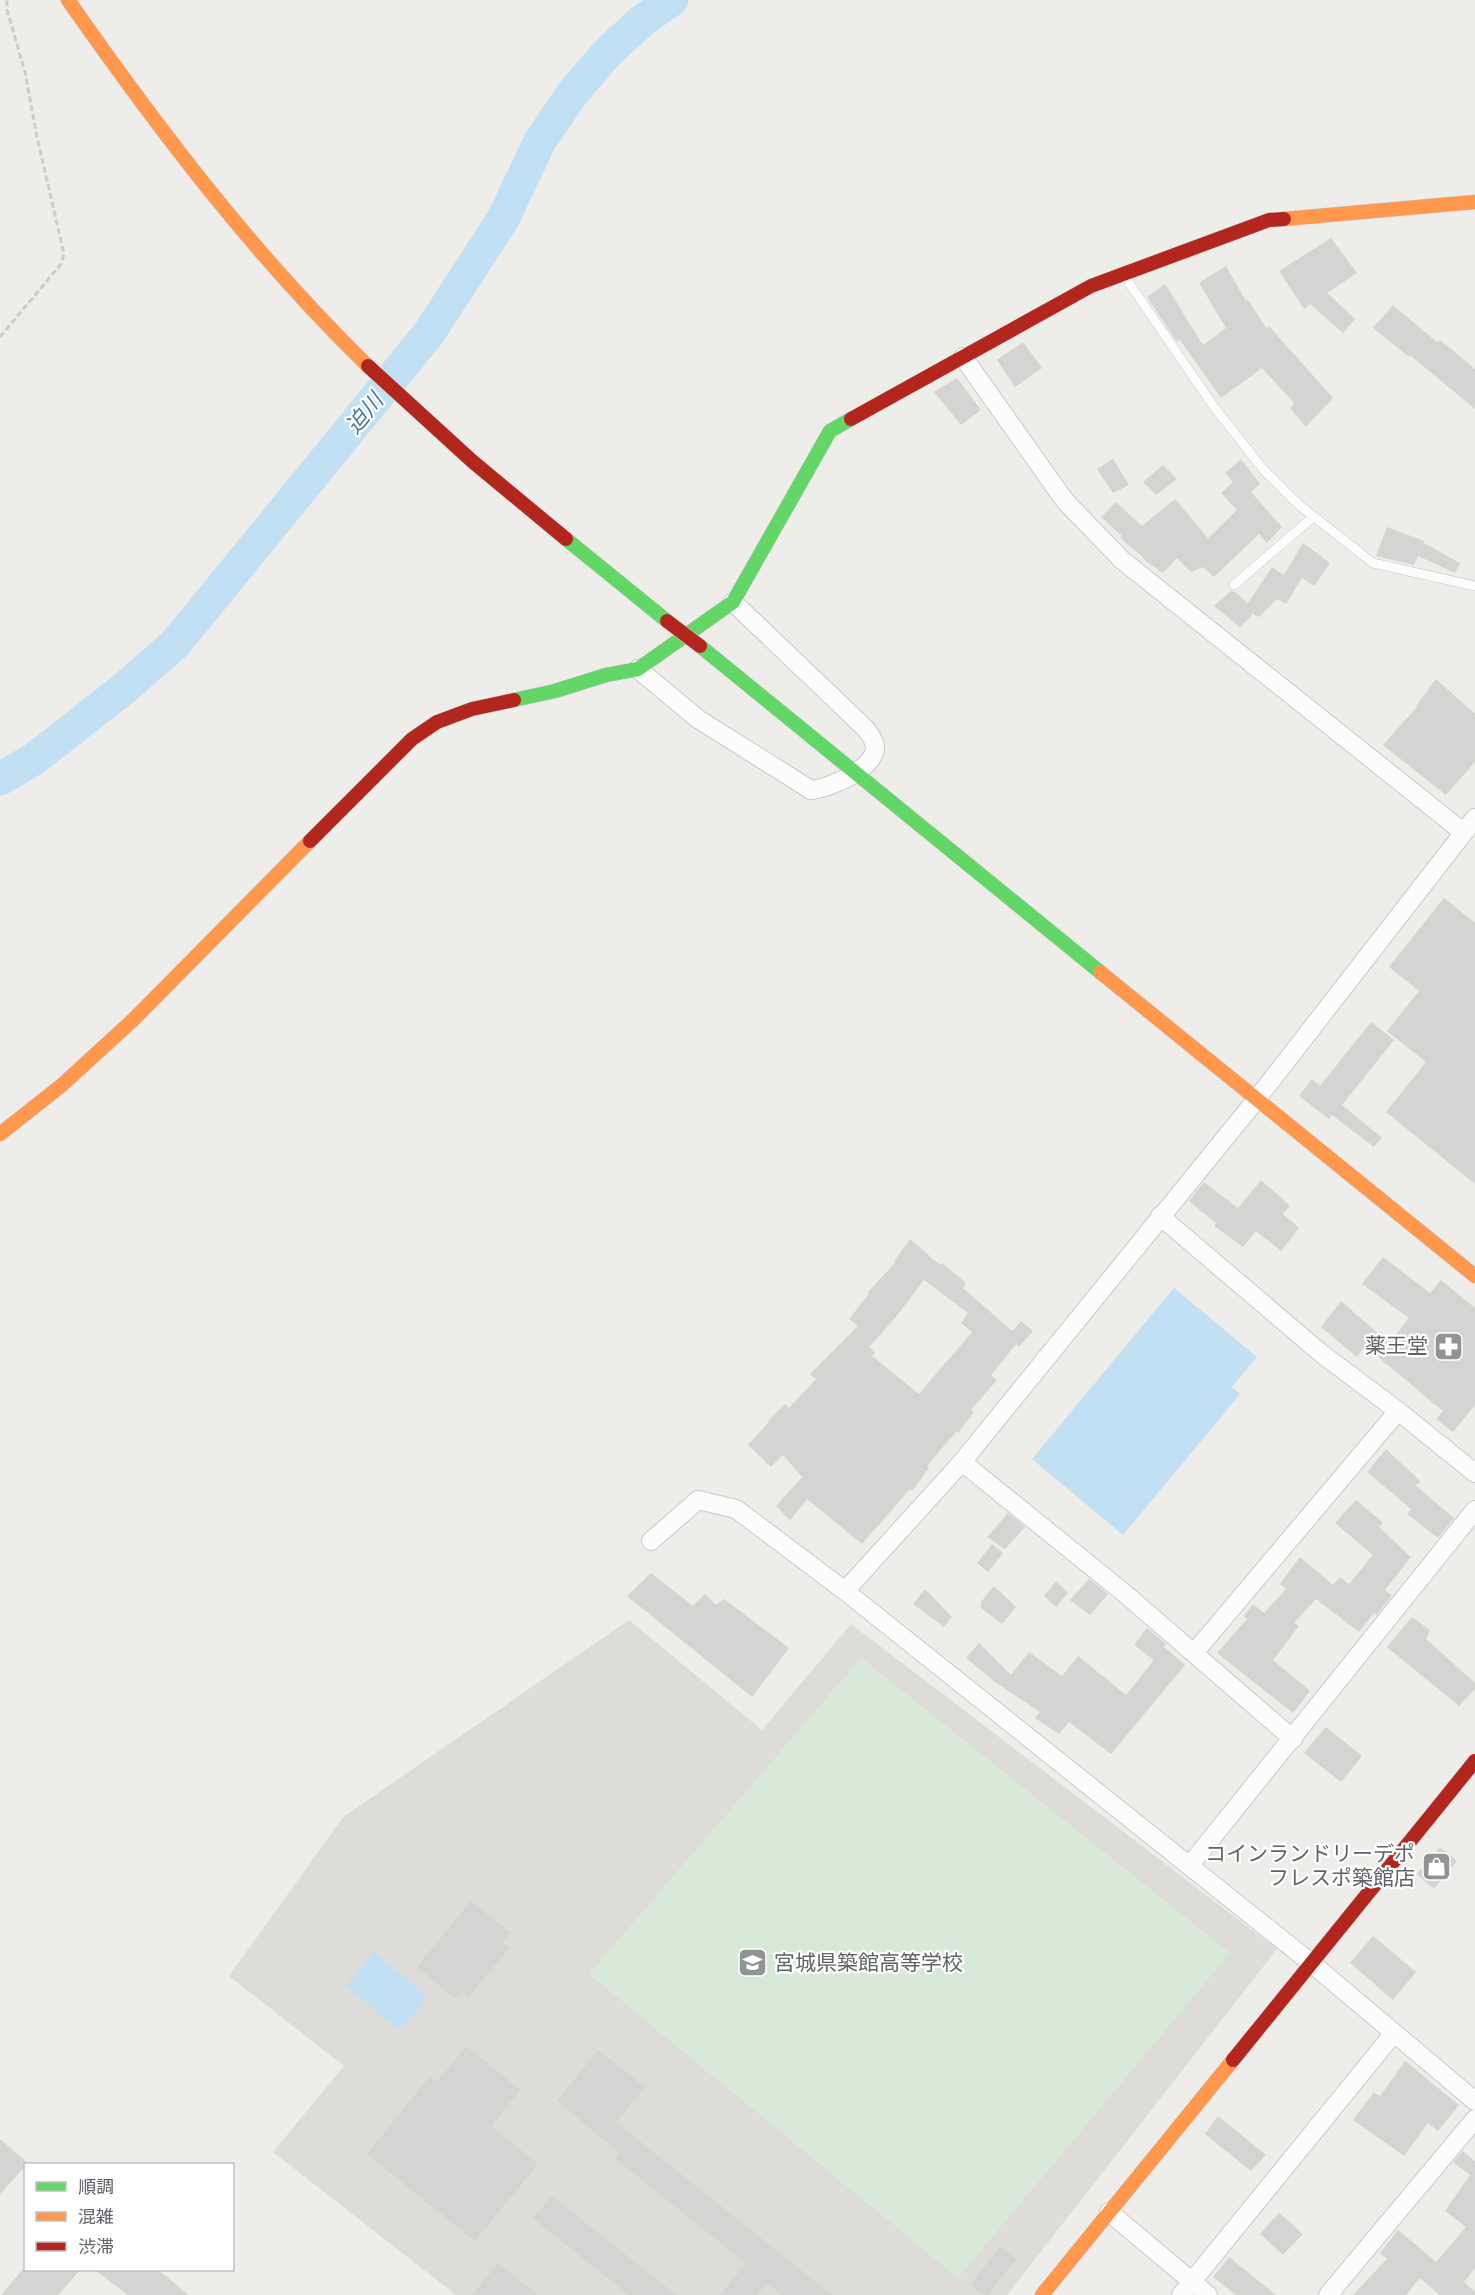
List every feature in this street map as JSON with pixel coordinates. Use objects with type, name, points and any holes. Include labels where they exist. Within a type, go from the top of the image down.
[{"type":"street","points":[[68,0],[140,104],[203,185],[297,292],[410,405],[491,478],[1475,1276]]},
{"type":"street","points":[[0,1134],[62,1085],[134,1019],[412,740],[436,722],[472,709],[555,691],[606,675],[638,669],[732,602],[830,430],[1091,285],[1269,219],[1475,202]]},
{"type":"street","points":[[845,1591],[962,1462],[1256,1100],[1469,825],[1122,560],[1065,501],[963,357]]},
{"type":"street","points":[[638,669],[698,719],[812,790],[833,785],[855,773],[872,758],[875,748],[873,739],[866,729],[732,602]]},
{"type":"street","points":[[1160,1216],[1322,1354],[1475,1473]]},
{"type":"street","points":[[1194,1653],[1398,1411]]},
{"type":"street","points":[[962,1462],[1123,1592],[1293,1739]]},
{"type":"street","points":[[651,1541],[698,1500],[736,1509],[845,1591],[1190,1865],[1310,1962],[1475,2101]]},
{"type":"street","points":[[1190,1865],[1475,1510]]},
{"type":"street","points":[[1042,2295],[1475,1761]]},
{"type":"street","points":[[1186,2288],[1394,2033]]},
{"type":"street","points":[[1328,2295],[1475,2120]]},
{"type":"street","points":[[1109,2212],[1186,2288],[1208,2295]]},
{"type":"lane","points":[[1123,274],[1221,416],[1263,469],[1313,517],[1373,563],[1475,586]]},
{"type":"lane","points":[[1234,585],[1313,517]]},
{"type":"path","points":[[0,337],[62,264],[64,254],[25,72],[7,10],[7,0]]},
{"type":"shaded area","name":"宮城県築館高等学校","points":[[629,1620],[762,1730],[851,1624],[1277,1949],[1007,2295],[456,2295],[273,2152],[344,2066],[229,1976],[343,1817]]},
{"type":"green space","points":[[861,1658],[1230,1953],[958,2278],[589,1974]]},
{"type":"water","points":[[1174,1288],[1257,1357],[1232,1387],[1240,1394],[1123,1535],[1032,1459]]},
{"type":"water","points":[[374,1952],[427,1997],[399,2030],[345,1986]]},
{"type":"building","points":[[1331,238],[1357,273],[1327,293],[1355,319],[1343,333],[1310,304],[1304,309],[1279,271]]},
{"type":"building","points":[[1226,266],[1246,301],[1248,300],[1266,328],[1269,326],[1333,398],[1306,427],[1290,408],[1294,403],[1262,368],[1221,398],[1180,340],[1177,342],[1147,297],[1165,284],[1203,345],[1226,328],[1199,283]]},
{"type":"building","points":[[1393,305],[1437,342],[1440,340],[1475,369],[1475,409],[1410,355],[1408,356],[1373,328]]},
{"type":"building","points":[[1023,342],[1042,368],[1015,387],[997,360]]},
{"type":"building","points":[[957,378],[981,410],[961,425],[934,392]]},
{"type":"building","points":[[1113,459],[1129,485],[1113,493],[1097,469]]},
{"type":"building","points":[[1241,459],[1260,484],[1251,492],[1282,527],[1267,543],[1259,534],[1214,577],[1203,567],[1191,572],[1177,558],[1163,573],[1143,559],[1101,517],[1116,502],[1142,526],[1175,499],[1208,538],[1237,510],[1221,493],[1233,482],[1225,473]]},
{"type":"building","points":[[1163,465],[1177,479],[1156,495],[1143,482]]},
{"type":"building","points":[[1387,527],[1424,541],[1460,563],[1455,573],[1418,556],[1414,565],[1376,556]]},
{"type":"building","points":[[1303,543],[1330,563],[1314,586],[1302,578],[1286,604],[1277,599],[1259,617],[1253,614],[1240,627],[1214,606],[1231,591],[1248,603],[1272,567],[1284,575]]},
{"type":"building","points":[[1436,679],[1475,714],[1475,762],[1446,795],[1383,745],[1417,707]]},
{"type":"building","points":[[1444,898],[1475,923],[1475,1184],[1386,1112],[1426,1062],[1387,1031],[1419,991],[1389,967]]},
{"type":"building","points":[[1371,1022],[1394,1040],[1342,1105],[1382,1138],[1374,1147],[1332,1115],[1329,1119],[1299,1096],[1312,1079],[1320,1086]]},
{"type":"building","points":[[1261,1180],[1290,1206],[1283,1214],[1299,1228],[1281,1251],[1256,1231],[1243,1247],[1214,1226],[1216,1223],[1189,1201],[1204,1182],[1238,1208]]},
{"type":"building","points":[[910,1239],[940,1265],[942,1263],[966,1283],[963,1288],[1012,1331],[1021,1321],[1033,1331],[1019,1347],[1016,1344],[991,1375],[997,1380],[971,1410],[974,1412],[958,1433],[956,1432],[927,1466],[929,1468],[912,1491],[910,1489],[862,1544],[807,1499],[790,1520],[776,1506],[802,1477],[783,1455],[771,1467],[748,1445],[785,1404],[789,1408],[816,1379],[810,1374],[858,1326],[849,1319],[869,1294],[868,1292],[896,1262],[894,1261]],"holes":[[[924,1280],[968,1313],[961,1323],[972,1332],[919,1394],[872,1356],[875,1353],[869,1347],[896,1317]]]},
{"type":"building","points":[[1383,1257],[1430,1293],[1441,1280],[1475,1308],[1475,1405],[1453,1432],[1436,1419],[1443,1411],[1365,1346],[1357,1357],[1321,1327],[1341,1301],[1389,1343],[1409,1318],[1362,1284]]},
{"type":"building","points":[[1386,1449],[1420,1481],[1416,1486],[1454,1518],[1438,1538],[1407,1514],[1411,1509],[1367,1472]]},
{"type":"building","points":[[1356,1500],[1383,1523],[1379,1527],[1411,1557],[1385,1590],[1392,1595],[1377,1615],[1374,1613],[1359,1632],[1316,1599],[1294,1623],[1299,1626],[1273,1660],[1310,1691],[1293,1713],[1217,1653],[1247,1619],[1244,1616],[1253,1604],[1264,1613],[1286,1589],[1280,1584],[1300,1557],[1333,1585],[1340,1577],[1349,1584],[1373,1555],[1335,1523]]},
{"type":"building","points":[[1008,1513],[1025,1527],[1005,1549],[987,1537]]},
{"type":"building","points":[[992,1544],[1003,1553],[988,1572],[977,1563]]},
{"type":"building","points":[[651,1573],[693,1606],[705,1594],[716,1605],[724,1599],[789,1648],[752,1697],[627,1596]]},
{"type":"building","points":[[1089,1579],[1108,1594],[1090,1615],[1070,1600]]},
{"type":"building","points":[[1056,1581],[1068,1593],[1056,1607],[1044,1596]]},
{"type":"building","points":[[994,1586],[1016,1607],[1002,1624],[981,1608],[981,1602]]},
{"type":"building","points":[[925,1589],[952,1617],[944,1627],[913,1604]]},
{"type":"building","points":[[1412,1617],[1430,1630],[1426,1639],[1475,1683],[1475,1689],[1459,1706],[1387,1647]]},
{"type":"building","points":[[1147,1628],[1185,1665],[1111,1754],[1069,1722],[1059,1734],[1035,1718],[1040,1712],[995,1682],[966,1658],[979,1643],[1011,1675],[1029,1652],[1062,1676],[1078,1656],[1126,1695],[1154,1660],[1134,1645]]},
{"type":"building","points":[[1326,1727],[1362,1756],[1341,1782],[1304,1753]]},
{"type":"building","points":[[1440,1847],[1457,1861],[1434,1889],[1417,1874]]},
{"type":"building","points":[[471,1901],[510,1933],[502,1942],[509,1948],[469,1997],[462,1991],[456,1999],[417,1967]]},
{"type":"building","points":[[1373,1936],[1416,1972],[1393,2000],[1350,1963]]},
{"type":"building","points":[[466,2046],[520,2090],[491,2126],[538,2164],[475,2241],[367,2154],[430,2076],[437,2082]]},
{"type":"building","points":[[598,2050],[645,2087],[616,2122],[832,2295],[782,2295],[767,2283],[757,2295],[720,2295],[746,2263],[616,2159],[620,2153],[557,2101]]},
{"type":"building","points":[[1405,2061],[1459,2105],[1438,2131],[1428,2123],[1404,2156],[1353,2120],[1374,2092],[1380,2096]]},
{"type":"building","points":[[1218,2116],[1266,2155],[1251,2171],[1205,2134]]},
{"type":"building","points":[[0,2139],[28,2163],[24,2163],[24,2167],[0,2194]]},
{"type":"building","points":[[1463,2151],[1475,2162],[1475,2268],[1464,2282],[1475,2292],[1475,2295],[1440,2295],[1420,2278],[1406,2295],[1353,2295],[1387,2259],[1380,2253],[1398,2230],[1436,2262],[1466,2227],[1445,2211],[1470,2175],[1453,2162]]},
{"type":"building","points":[[552,2196],[676,2295],[629,2295],[533,2218]]},
{"type":"building","points":[[1279,2213],[1303,2234],[1283,2255],[1260,2234]]},
{"type":"building","points":[[1000,2246],[1016,2259],[988,2295],[984,2295],[971,2285]]},
{"type":"building","points":[[1229,2257],[1276,2295],[1236,2295],[1213,2277]]},
{"type":"building","points":[[498,2263],[537,2295],[472,2295]]},
{"type":"building","points":[[22,2270],[79,2271],[58,2295],[1,2295]]},
{"type":"building","points":[[96,2271],[159,2271],[189,2295],[128,2295]]},
{"type":"waterway","name":"迫川","points":[[0,779],[34,759],[121,691],[175,644],[429,333],[503,219],[540,141],[572,94],[607,53],[643,20],[672,0]]},
{"type":"traffic: fast","points":[[514,700],[555,691],[606,675],[638,669],[733,602],[830,431],[851,419]]},
{"type":"traffic: fast","points":[[566,539],[667,621]]},
{"type":"traffic: fast","points":[[700,646],[1100,972]]},
{"type":"traffic: slow","points":[[68,0],[137,96],[209,190],[286,280],[368,366]]},
{"type":"traffic: slow","points":[[1284,219],[1475,202]]},
{"type":"traffic: slow","points":[[0,1134],[62,1085],[134,1019],[310,841]]},
{"type":"traffic: slow","points":[[1100,972],[1475,1276]]},
{"type":"traffic: slow","points":[[1042,2295],[1233,2060]]},
{"type":"traffic: jam","points":[[851,419],[1091,286],[1269,220],[1284,219]]},
{"type":"traffic: jam","points":[[368,366],[472,461],[566,539]]},
{"type":"traffic: jam","points":[[667,621],[700,646]]},
{"type":"traffic: jam","points":[[310,841],[412,739],[437,722],[472,709],[514,700]]},
{"type":"traffic: jam","points":[[1233,2060],[1475,1761]]},
{"type":"place","name":"薬王堂","points":[[1449,1346]]},
{"type":"place","name":"コインランドリーデポ フレスポ築館店","points":[[1436,1866]]},
{"type":"place","name":"宮城県築館高等学校","points":[[753,1963]]}]
